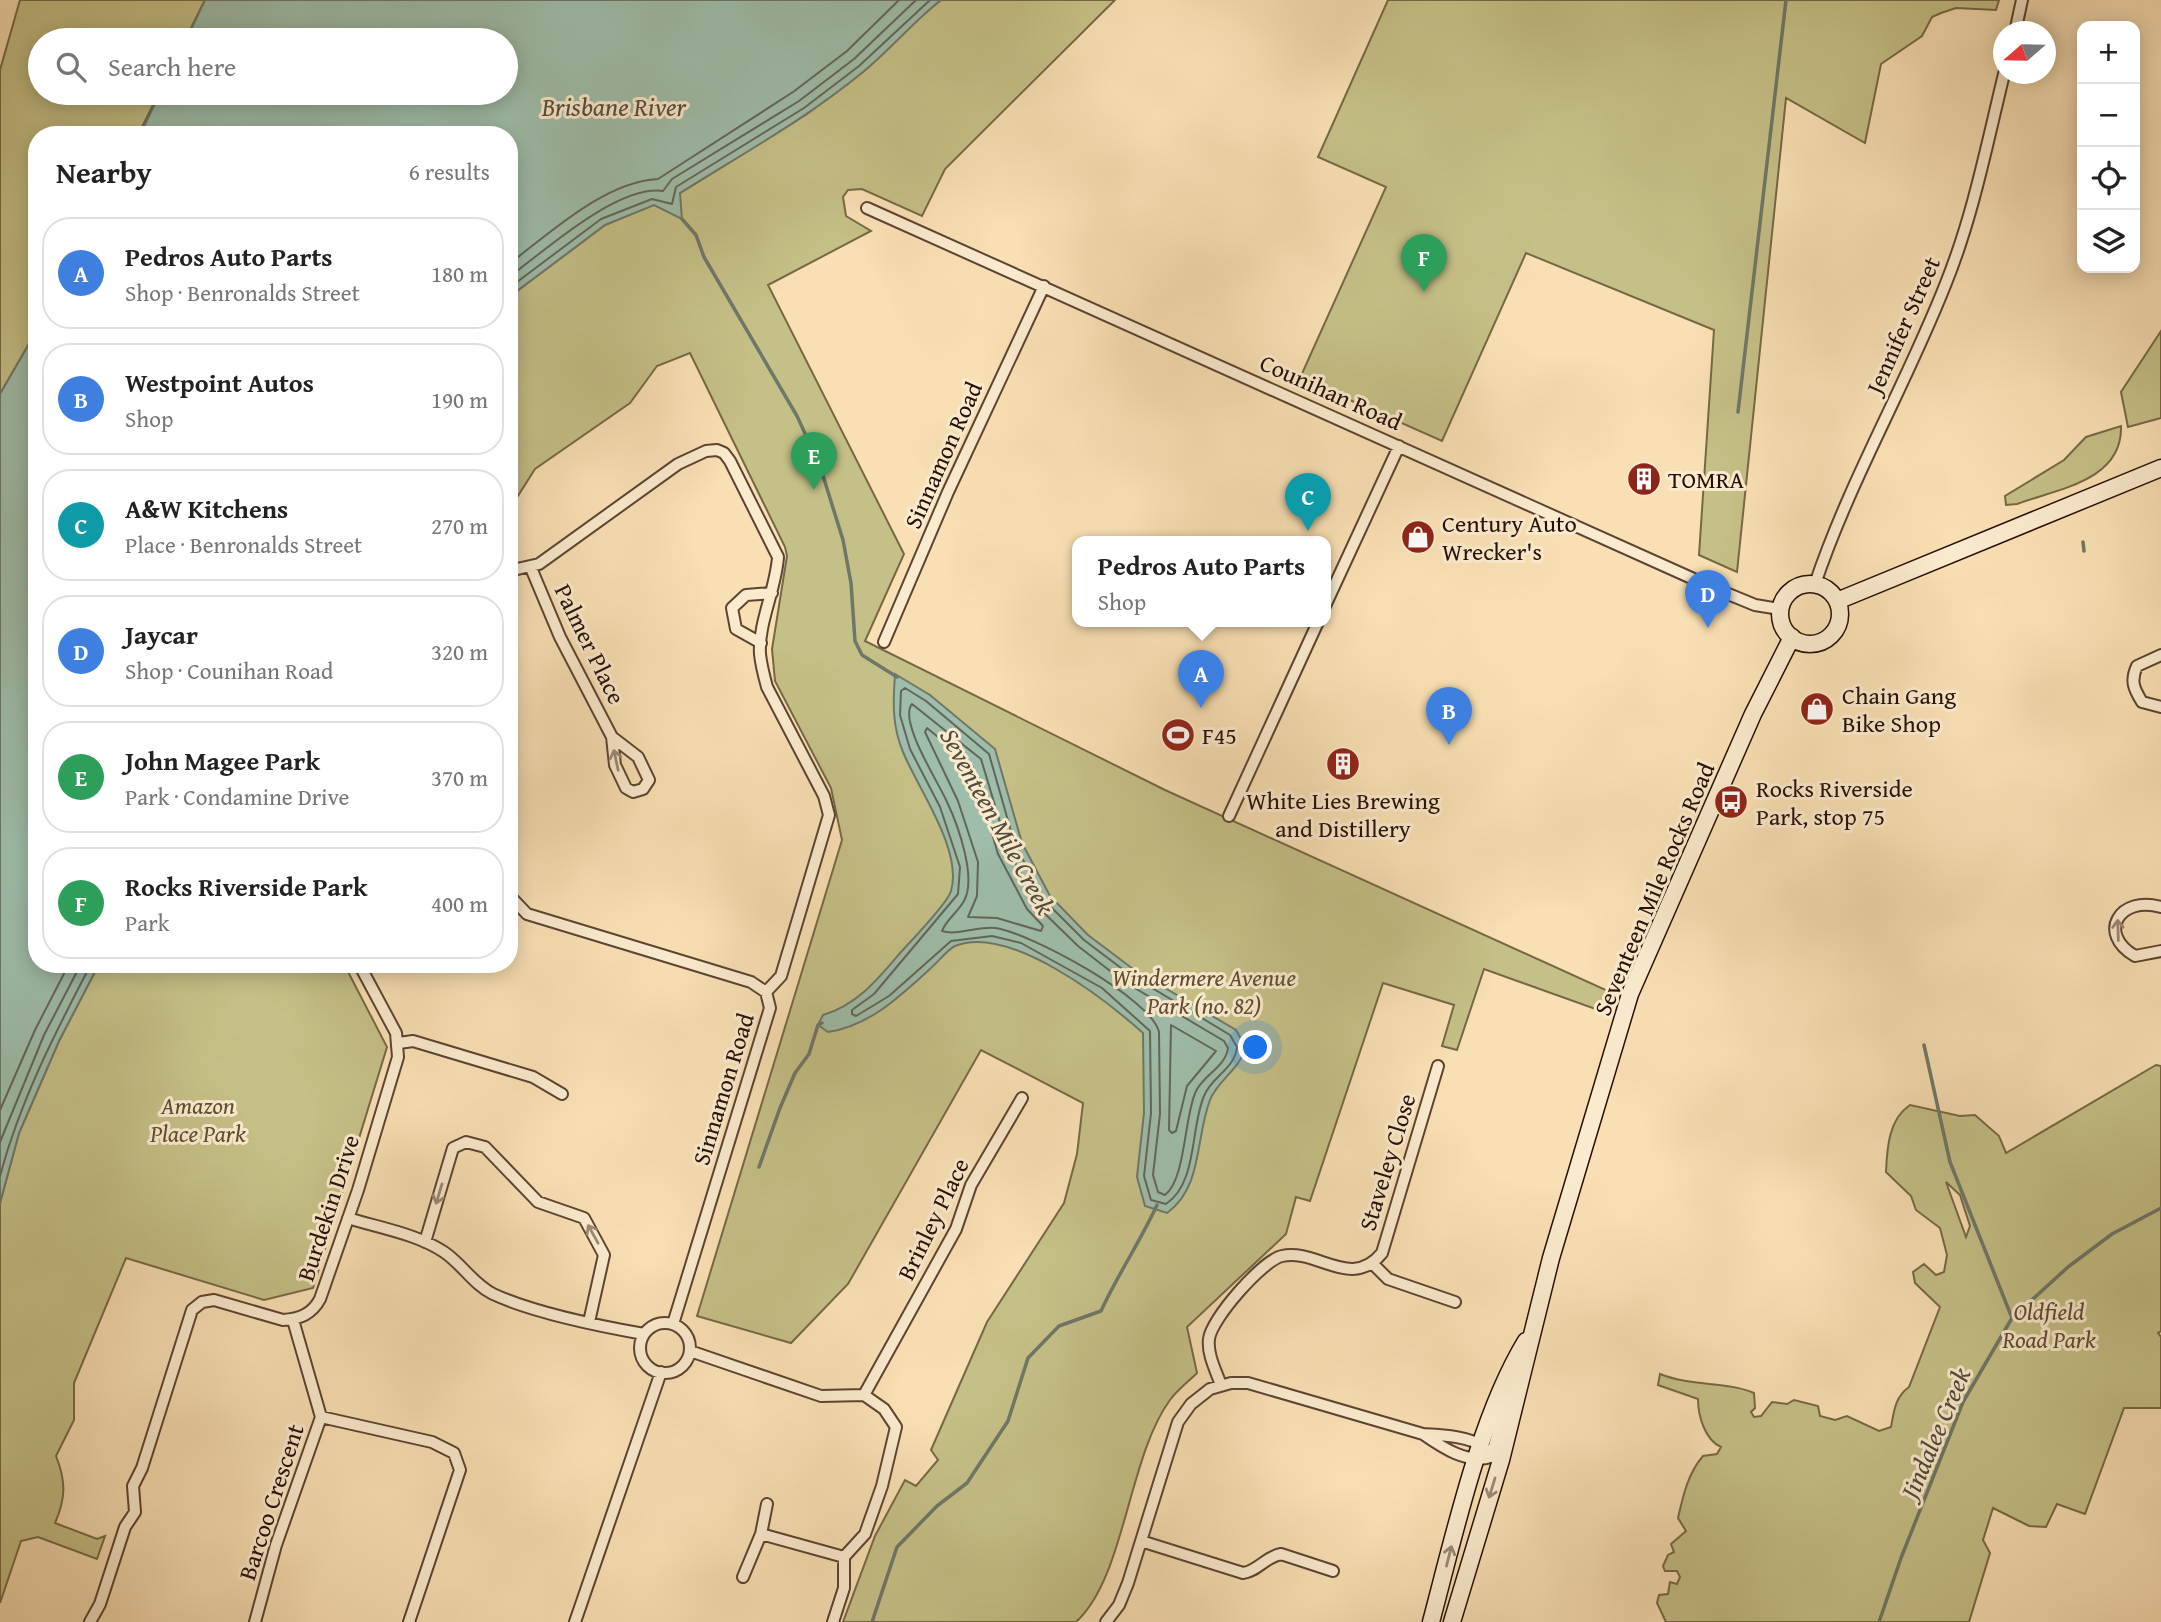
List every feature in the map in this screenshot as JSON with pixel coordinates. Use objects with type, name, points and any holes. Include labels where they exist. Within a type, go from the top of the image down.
[{"type":"main road","points":[[1837,601],[2161,468]]},
{"type":"main road","points":[[1815,584],[1828,590],[1837,601],[1839,620],[1830,636],[1811,644],[1792,638],[1782,625],[1780,609],[1791,590],[1800,585],[1815,584]]},
{"type":"main road","name":"Seventeen Mile Rocks Road","points":[[1432,1622],[1488,1456],[1523,1375],[1551,1258],[1630,994],[1753,714],[1792,638]]},
{"type":"main road","name":"Seventeen Mile Rocks Road","points":[[1452,1622],[1509,1370],[1535,1327]]},
{"type":"street","points":[[2017,21],[2022,0]]},
{"type":"street","name":"Jennifer Street","points":[[1815,584],[1836,523],[1963,241],[2002,84]]},
{"type":"street","name":"Counihan Road","points":[[867,208],[1716,589],[1755,604],[1780,609]]},
{"type":"street","name":"Sinnamon Road","points":[[884,642],[948,492],[1044,286]]},
{"type":"street","points":[[1331,593],[1399,446]]},
{"type":"street","points":[[518,570],[531,568],[678,464],[706,451],[717,450],[724,453],[730,461],[776,550],[777,574],[761,643],[736,629],[732,608],[746,594],[772,593]]},
{"type":"street","name":"Palmer Place","points":[[531,568],[560,637],[612,737],[615,765],[626,788],[633,792],[643,789],[649,780],[638,757],[612,737]]},
{"type":"street","points":[[1229,816],[1316,627]]},
{"type":"street","name":"Sinnamon Road","points":[[673,1324],[770,1008],[766,992],[780,976],[825,831],[829,809],[767,687],[761,643]]},
{"type":"street","points":[[2161,655],[2137,666],[2132,677],[2133,688],[2142,702],[2161,707]]},
{"type":"street","points":[[2161,906],[2140,903],[2125,908],[2118,917],[2115,930],[2119,942],[2135,956],[2161,951]]},
{"type":"street","points":[[518,904],[527,914],[751,982],[766,992]]},
{"type":"street","points":[[364,973],[399,1043],[413,1041],[533,1077],[562,1094]]},
{"type":"street","name":"Burdekin Drive","points":[[293,1320],[315,1309],[348,1218],[398,1058],[399,1043]]},
{"type":"street","name":"Staveley Close","points":[[1221,1385],[1209,1348],[1211,1332],[1264,1265],[1281,1255],[1295,1256],[1347,1270],[1373,1264],[1382,1253],[1438,1066]]},
{"type":"street","name":"Brinley Place","points":[[864,1395],[956,1229],[971,1185],[1021,1098]]},
{"type":"street","points":[[425,1242],[453,1148],[466,1142],[485,1147],[538,1202],[584,1218],[604,1255],[589,1322]]},
{"type":"street","points":[[348,1218],[425,1242],[446,1253],[489,1292],[589,1322],[644,1334]]},
{"type":"street","points":[[1373,1264],[1388,1279],[1455,1301]]},
{"type":"street","points":[[90,1622],[100,1604],[125,1527],[135,1512],[133,1486],[141,1470],[192,1310],[202,1302],[214,1300],[283,1320],[293,1320],[321,1417]]},
{"type":"street","points":[[657,1324],[673,1324],[686,1334],[690,1351],[683,1365],[669,1372],[661,1372],[647,1365],[642,1358],[641,1342],[644,1334],[657,1324]]},
{"type":"street","points":[[690,1351],[821,1396],[864,1395],[884,1409],[896,1427],[882,1486],[865,1534],[844,1557],[844,1588],[832,1622]]},
{"type":"street","points":[[575,1622],[661,1372]]},
{"type":"street","points":[[1106,1622],[1119,1605],[1178,1422],[1201,1395],[1221,1385],[1260,1385],[1423,1434],[1444,1449],[1488,1456]]},
{"type":"street","name":"Barcoo Crescent","points":[[255,1622],[276,1545],[321,1417],[432,1443],[454,1453],[460,1470],[410,1622]]},
{"type":"street","points":[[743,1577],[761,1534],[767,1504]]},
{"type":"street","points":[[761,1534],[822,1554],[844,1557]]},
{"type":"street","points":[[1141,1541],[1242,1573],[1253,1572],[1273,1556],[1281,1554],[1333,1571]]},
{"type":"green space","points":[[20,0],[205,0],[191,28],[28,28],[28,105],[153,105],[142,126],[28,126],[28,346],[0,394],[0,70]]},
{"type":"green space","name":"Windermere Avenue Park (no. 82)","points":[[941,0],[1115,0],[945,169],[922,216],[862,189],[848,190],[843,197],[846,216],[871,231],[768,285],[904,554],[865,641],[1165,790],[1608,991],[1601,1011],[1484,969],[1457,1050],[1442,1046],[1454,1005],[1383,983],[1310,1201],[1296,1197],[1286,1234],[1187,1327],[1197,1373],[1173,1396],[1156,1424],[1144,1453],[1105,1577],[1092,1602],[1076,1622],[843,1622],[875,1536],[905,1480],[916,1486],[938,1460],[931,1450],[987,1322],[1064,1203],[1077,1154],[1083,1103],[981,1050],[848,1284],[791,1343],[697,1316],[842,840],[831,788],[775,681],[772,649],[787,556],[690,353],[657,366],[630,403],[535,469],[518,496],[518,290],[605,225],[680,193],[807,114],[864,71],[914,22]]},
{"type":"green space","points":[[1388,0],[1999,0],[1996,10],[1956,8],[1932,17],[1922,36],[1881,64],[1865,143],[1786,98],[1737,572],[1699,555],[1714,330],[1526,253],[1442,441],[1300,378],[1386,187],[1318,157]]},
{"type":"green space","points":[[2161,331],[2161,418],[2128,427],[2121,392]]},
{"type":"green space","points":[[2121,426],[2119,445],[2100,471],[2068,487],[2017,504],[2006,505],[2005,496],[2064,460],[2086,437]]},
{"type":"green space","name":"Amazon Place Park","points":[[94,973],[349,973],[387,1047],[313,1288],[264,1300],[126,1258],[74,1383],[74,1420],[56,1456],[62,1474],[63,1490],[55,1523],[97,1539],[105,1536],[97,1559],[38,1537],[21,1541],[0,1603],[0,1203],[19,1133],[59,1041]]},
{"type":"green space","name":"Oldfield Road Park","points":[[2156,1065],[2161,1066],[2161,1331],[2158,1333],[2161,1337],[2161,1408],[2124,1408],[2085,1514],[2057,1504],[2046,1527],[2029,1526],[1993,1508],[1983,1540],[1990,1553],[1969,1622],[1666,1622],[1657,1603],[1659,1595],[1668,1594],[1670,1582],[1677,1584],[1680,1577],[1677,1571],[1665,1571],[1663,1566],[1668,1555],[1674,1552],[1671,1544],[1686,1531],[1678,1518],[1684,1493],[1693,1470],[1703,1456],[1717,1454],[1721,1447],[1715,1444],[1704,1427],[1698,1399],[1658,1385],[1660,1374],[1684,1381],[1732,1387],[1754,1393],[1755,1408],[1751,1412],[1754,1417],[1761,1416],[1772,1402],[1787,1404],[1794,1400],[1818,1406],[1820,1416],[1835,1420],[1847,1416],[1879,1431],[1891,1427],[1896,1405],[1909,1387],[1940,1307],[1915,1283],[1913,1272],[1924,1264],[1936,1275],[1944,1272],[1947,1255],[1940,1228],[1916,1210],[1911,1196],[1886,1172],[1888,1144],[1893,1126],[1910,1105],[1960,1116],[1975,1115],[1999,1136],[2006,1153]],"holes":[[[1946,1182],[1960,1195],[1970,1226],[1966,1237]]]},
{"type":"water","name":"Brisbane River","points":[[205,0],[941,0],[841,89],[773,136],[680,193],[682,219],[654,205],[605,225],[518,290],[518,126],[144,126],[154,105],[518,105],[518,28],[192,28]]},
{"type":"water","points":[[28,346],[28,973],[94,973],[59,1041],[19,1133],[0,1203],[0,394]]},
{"type":"water","points":[[895,674],[930,695],[995,749],[1022,843],[1050,896],[1088,935],[1133,969],[1236,1030],[1246,1048],[1238,1063],[1213,1093],[1187,1190],[1167,1213],[1145,1206],[1137,1177],[1144,1113],[1143,1033],[1105,1002],[1055,968],[1002,946],[977,942],[955,946],[896,999],[871,1016],[843,1029],[828,1032],[818,1025],[823,1015],[857,998],[875,981],[936,913],[951,891],[951,857],[945,839],[903,752],[897,733]]},
{"type":"waterway","points":[[1738,412],[1786,0]]},
{"type":"waterway","name":"Seventeen Mile Creek","points":[[682,219],[696,235],[704,257],[797,416],[820,466],[843,540],[851,583],[855,641],[862,655],[897,677]]},
{"type":"waterway","points":[[2083,542],[2084,551]]},
{"type":"waterway","points":[[759,1167],[795,1073],[809,1054],[818,1025],[822,1023]]},
{"type":"waterway","points":[[1924,1045],[1950,1162],[2012,1318]]},
{"type":"waterway","name":"Seventeen Mile Creek","points":[[872,1622],[897,1547],[937,1506],[967,1483],[1008,1421],[1028,1358],[1059,1326],[1101,1311],[1157,1205]]},
{"type":"waterway","name":"Jindalee Creek","points":[[1879,1622],[1901,1558],[1963,1402],[2012,1318],[2068,1267],[2112,1234],[2161,1208]]},
{"type":"place","name":"Rocks Riverside Park","points":[[1424,292]]},
{"type":"place","name":"TOMRA","points":[[1644,479]]},
{"type":"place","name":"John Magee Park","points":[[814,490]]},
{"type":"place","name":"A&W Kitchens","points":[[1308,531]]},
{"type":"place","name":"Century Auto Wrecker's","points":[[1418,537]]},
{"type":"place","name":"Jaycar","points":[[1708,628]]},
{"type":"place","name":"Pedros Auto Parts","points":[[1201,708]]},
{"type":"place","name":"Chain Gang Bike Shop","points":[[1817,709]]},
{"type":"place","name":"F45","points":[[1178,735]]},
{"type":"place","name":"Westpoint Autos","points":[[1449,745]]},
{"type":"place","name":"White Lies Brewing and Distillery","points":[[1343,764]]},
{"type":"place","name":"Rocks Riverside Park, stop 75","points":[[1731,802]]}]
